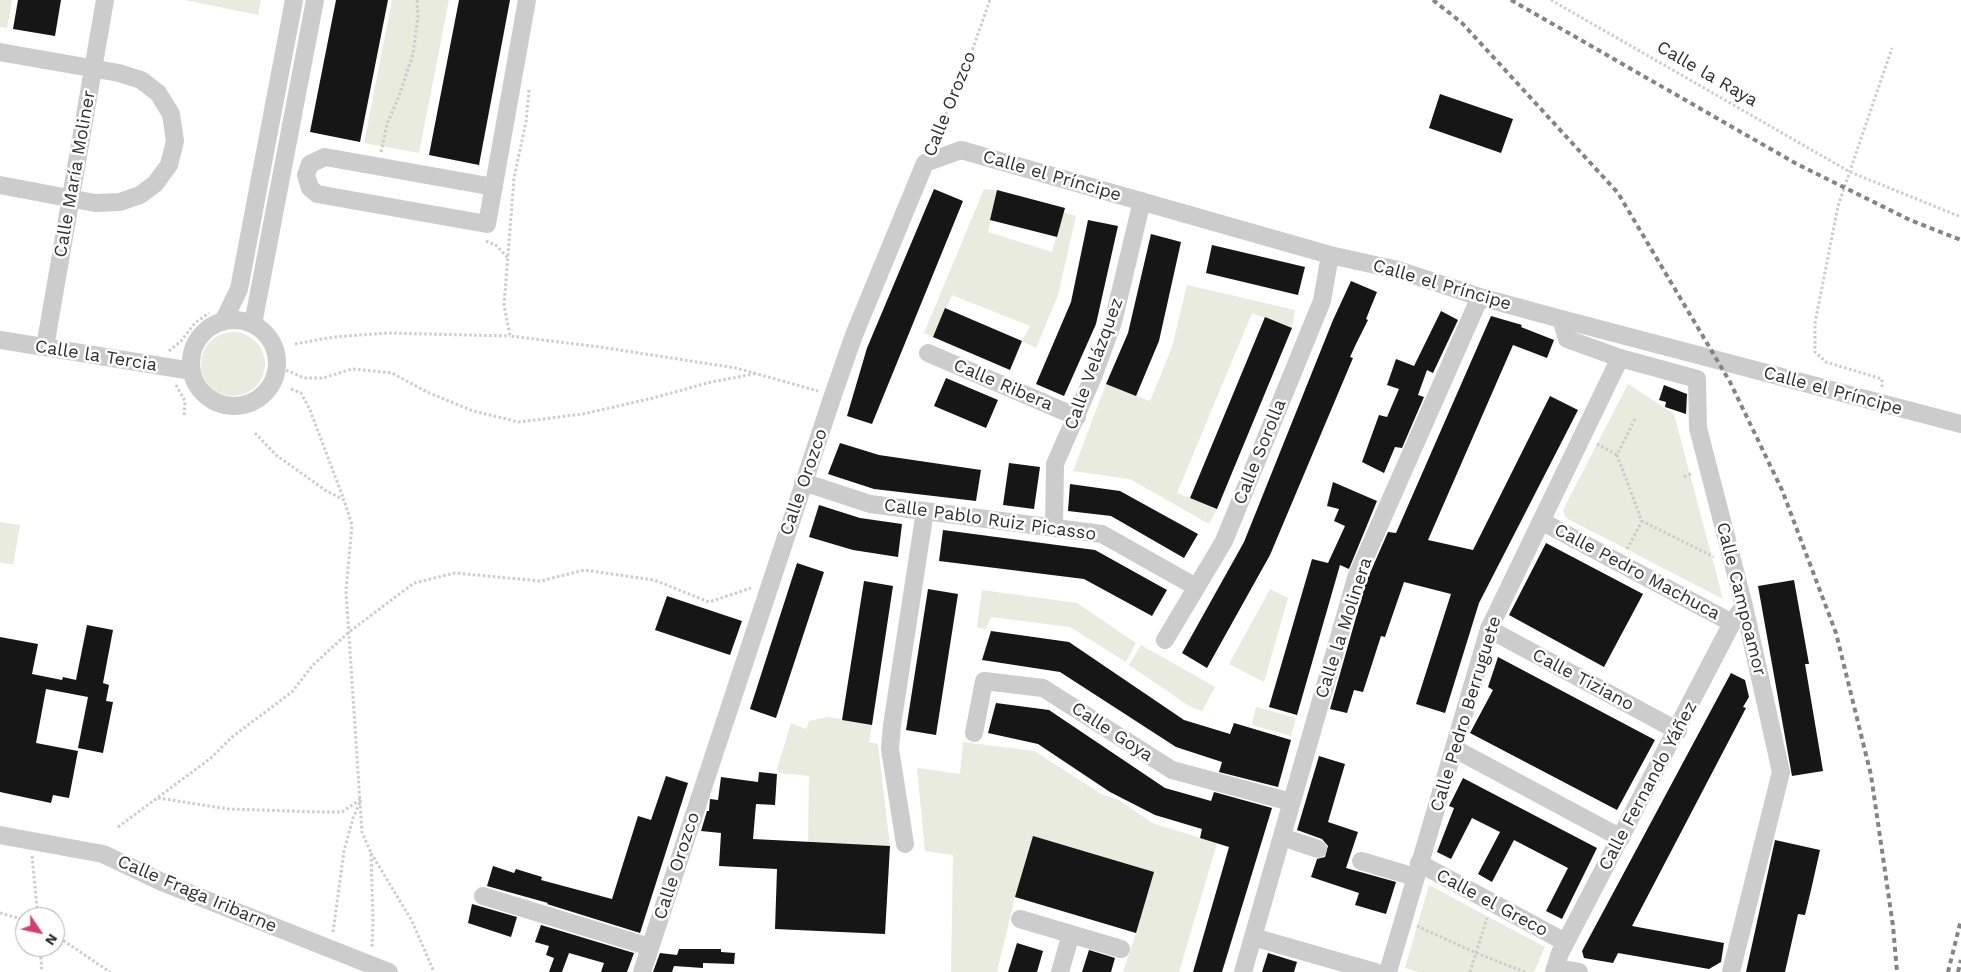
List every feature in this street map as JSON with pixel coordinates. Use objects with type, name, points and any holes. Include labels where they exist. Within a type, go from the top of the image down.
[{"type":"street","name":"Calle María Moliner","points":[[45,347],[105,0]]},
{"type":"street","points":[[219,316],[253,324],[264,332],[271,341],[276,353],[277,366],[275,378],[259,398],[248,404],[224,405],[212,400],[196,382],[192,371],[192,360],[198,340],[214,326],[219,316],[238,289],[294,0]]},
{"type":"street","points":[[253,324],[315,0]]},
{"type":"street","points":[[494,187],[324,157],[314,160],[310,164],[306,175],[310,188],[317,194],[487,224],[494,187],[527,0]]},
{"type":"street","points":[[0,52],[93,68],[141,80],[158,93],[171,114],[175,141],[169,165],[155,184],[140,195],[120,202],[95,203],[0,185]]},
{"type":"street","name":"Calle el Príncipe","points":[[925,163],[961,150],[1330,255],[1398,270],[1480,297],[1560,319],[1961,424]]},
{"type":"street","name":"Calle Orozco","points":[[642,972],[833,395],[854,335],[925,163]]},
{"type":"street","name":"Calle Velázquez","points":[[1054,528],[1056,464],[1077,417],[1113,322],[1142,201]]},
{"type":"street","name":"Calle Sorolla","points":[[1165,640],[1224,541],[1322,301],[1330,255]]},
{"type":"street","name":"Calle la Molinera","points":[[1243,972],[1356,578],[1480,297]]},
{"type":"street","name":"Calle Campoamor","points":[[1560,319],[1567,339],[1620,358],[1697,378],[1698,428],[1744,606],[1781,772],[1731,972]]},
{"type":"street","name":"Calle la Tercia","points":[[0,340],[192,371]]},
{"type":"street","name":"Calle Ribera","points":[[928,353],[1077,417]]},
{"type":"street","name":"Calle Pedro Berruguete","points":[[1388,972],[1489,629],[1620,358]]},
{"type":"street","name":"Calle Pablo Ruiz Picasso","points":[[803,482],[870,504],[1102,534],[1196,587]]},
{"type":"street","points":[[905,844],[890,749],[892,725],[925,511]]},
{"type":"street","name":"Calle Pedro Machuca","points":[[1541,521],[1732,623]]},
{"type":"street","name":"Calle Fernando Yáñez","points":[[1555,970],[1566,942],[1732,623],[1744,606]]},
{"type":"street","name":"Calle Tiziano","points":[[1489,629],[1678,730]]},
{"type":"street","name":"Calle Goya","points":[[974,733],[984,681],[1043,688],[1172,770],[1291,802]]},
{"type":"street","points":[[1455,749],[1621,838]]},
{"type":"street","name":"Calle Fraga Iribarne","points":[[0,834],[103,854],[164,883],[389,972]]},
{"type":"street","points":[[1282,837],[1318,849]]},
{"type":"street","name":"Calle el Greco","points":[[1361,861],[1417,870],[1566,942]]},
{"type":"street","points":[[482,896],[650,948]]},
{"type":"street","points":[[1020,919],[1121,949]]},
{"type":"street","points":[[1060,972],[1071,934]]},
{"type":"street","points":[[1253,937],[1356,970],[1375,972]]},
{"type":"street","points":[[1555,970],[1579,972]]},
{"type":"path","points":[[381,153],[387,124],[400,96],[413,54],[418,16],[417,0]]},
{"type":"path","name":"Calle Orozco","points":[[925,163],[967,65],[990,0]]},
{"type":"path","name":"Calle la Raya","points":[[1551,0],[1850,172],[1961,217]]},
{"type":"path","points":[[1880,404],[1882,380],[1826,362],[1815,352],[1814,324],[1838,206],[1892,48]]},
{"type":"path","points":[[510,336],[504,305],[514,178],[526,122],[530,85]]},
{"type":"path","points":[[485,240],[497,246],[508,258]]},
{"type":"path","points":[[166,353],[181,341],[195,323],[219,316]]},
{"type":"path","points":[[295,344],[333,337],[387,333],[510,336],[600,346],[736,368],[833,395]]},
{"type":"path","points":[[277,366],[304,378],[323,378],[352,369],[392,373],[427,392],[473,411],[519,422],[583,414],[653,398],[710,382],[757,374]]},
{"type":"path","points":[[174,382],[184,401],[184,416]]},
{"type":"path","points":[[292,389],[301,394],[310,410],[352,525],[346,591],[362,832],[371,853],[412,921],[434,972]]},
{"type":"path","points":[[1617,455],[1635,419]]},
{"type":"path","points":[[255,433],[276,456],[344,500]]},
{"type":"path","points":[[1597,444],[1617,455],[1642,521],[1714,557]]},
{"type":"path","points":[[1684,477],[1694,473]]},
{"type":"path","points":[[1626,550],[1642,521]]},
{"type":"path","points":[[118,827],[211,758],[232,738],[292,692],[313,665],[349,632],[414,583],[455,573],[541,581],[584,570],[620,573],[654,580],[710,602],[757,586]]},
{"type":"path","points":[[157,798],[228,809],[321,812],[342,812],[361,799]]},
{"type":"path","points":[[332,936],[344,850],[353,818],[361,799]]},
{"type":"path","points":[[371,853],[373,920],[371,951]]},
{"type":"path","points":[[31,854],[35,870],[37,907]]},
{"type":"path","points":[[0,913],[15,917]]},
{"type":"path","points":[[1470,972],[1488,913]]},
{"type":"path","points":[[1414,924],[1476,953],[1525,972]]},
{"type":"path","points":[[65,942],[110,972]]},
{"type":"path","points":[[41,957],[42,972]]},
{"type":"shaded area","points":[[0,0],[12,0],[7,28],[0,27]]},
{"type":"shaded area","points":[[185,0],[261,0],[258,15]]},
{"type":"shaded area","points":[[392,0],[449,0],[419,153],[364,143]]},
{"type":"shaded area","points":[[984,189],[997,190],[988,232],[1052,252],[1063,212],[1076,216],[1058,295],[1036,348],[1022,341],[1030,326],[952,295],[933,337],[924,333]]},
{"type":"shaded area","points":[[1187,285],[1295,310],[1292,328],[1252,313],[1177,493],[1217,509],[1209,524],[1130,479],[1073,471],[1106,384],[1150,401],[1172,347]]},
{"type":"shaded area","points":[[233,332],[251,337],[256,341],[260,346],[265,364],[260,382],[256,387],[251,391],[233,396],[215,391],[210,387],[206,382],[201,364],[206,346],[210,341],[215,337]]},
{"type":"shaded area","points":[[1628,384],[1674,414],[1723,599],[1566,518],[1563,510]]},
{"type":"shaded area","points":[[0,522],[20,525],[13,565],[0,562]]},
{"type":"shaded area","points":[[1270,589],[1288,598],[1264,682],[1229,664]]},
{"type":"shaded area","points":[[982,590],[1077,603],[1136,643],[1126,662],[1070,627],[991,617],[986,629],[977,627]]},
{"type":"shaded area","points":[[1141,645],[1215,687],[1202,711],[1189,706],[1129,665]]},
{"type":"shaded area","points":[[1256,707],[1296,718],[1291,736],[1252,725]]},
{"type":"shaded area","points":[[828,717],[872,725],[869,742],[878,744],[890,846],[808,842],[809,776],[780,773],[777,769],[791,723],[806,729],[809,721]]},
{"type":"shaded area","points":[[963,742],[1034,751],[1103,795],[1119,800],[1152,823],[1217,843],[1179,972],[1123,972],[1136,933],[1015,897],[997,972],[951,972],[953,855],[925,851],[917,768],[960,774]]},
{"type":"shaded area","points":[[1429,885],[1545,947],[1534,972],[1419,972],[1405,968]]},
{"type":"building","points":[[18,0],[61,0],[55,36],[13,29]]},
{"type":"building","points":[[336,0],[388,0],[360,142],[310,132]]},
{"type":"building","points":[[459,0],[510,0],[479,165],[429,155]]},
{"type":"building","points":[[1440,94],[1513,119],[1501,153],[1429,128]]},
{"type":"building","points":[[934,189],[963,201],[872,424],[847,416],[867,348]]},
{"type":"building","points":[[997,190],[1065,208],[1057,237],[990,220]]},
{"type":"building","points":[[1088,220],[1118,226],[1096,324],[1064,396],[1036,384],[1071,302]]},
{"type":"building","points":[[1151,234],[1181,242],[1159,341],[1136,396],[1106,384],[1128,333]]},
{"type":"building","points":[[1212,245],[1305,267],[1298,295],[1206,273]]},
{"type":"building","points":[[1351,281],[1377,292],[1366,319],[1368,320],[1350,357],[1353,358],[1270,555],[1207,668],[1182,653],[1244,542],[1333,320]]},
{"type":"building","points":[[945,308],[1022,341],[1010,370],[933,337]]},
{"type":"building","points":[[1441,311],[1458,320],[1433,373],[1427,370],[1418,395],[1424,397],[1402,448],[1395,447],[1384,473],[1362,462],[1379,415],[1387,417],[1399,389],[1387,385],[1396,359],[1414,366]]},
{"type":"building","points":[[1491,316],[1522,325],[1521,327],[1554,340],[1547,358],[1513,345],[1428,540],[1473,550],[1550,396],[1578,410],[1479,603],[1445,713],[1416,704],[1451,594],[1404,582],[1385,637],[1381,636],[1363,692],[1354,690],[1347,713],[1330,709],[1366,582],[1388,532],[1396,533]]},
{"type":"building","points":[[1265,317],[1292,328],[1217,509],[1190,498]]},
{"type":"building","points":[[946,378],[998,400],[986,428],[934,406]]},
{"type":"building","points":[[1664,385],[1687,394],[1686,414],[1665,407],[1666,402],[1659,400]]},
{"type":"building","points":[[840,443],[879,455],[981,470],[976,501],[874,489],[828,474]]},
{"type":"building","points":[[1009,463],[1040,467],[1034,509],[1003,505]]},
{"type":"building","points":[[1333,482],[1377,501],[1349,569],[1340,565],[1297,715],[1269,707],[1312,559],[1328,563],[1345,526],[1334,521],[1339,509],[1327,506]]},
{"type":"building","points":[[1070,484],[1120,491],[1198,534],[1184,558],[1111,516],[1068,511]]},
{"type":"building","points":[[819,505],[860,518],[902,524],[898,557],[853,550],[809,537]]},
{"type":"building","points":[[943,530],[1095,550],[1167,590],[1152,616],[1084,579],[939,561]]},
{"type":"building","points":[[1546,543],[1643,594],[1604,667],[1509,615]]},
{"type":"building","points":[[797,563],[824,572],[776,718],[750,709]]},
{"type":"building","points":[[1794,580],[1809,664],[1805,664],[1823,771],[1792,776],[1758,586]]},
{"type":"building","points":[[864,581],[893,586],[872,725],[842,720]]},
{"type":"building","points":[[928,589],[958,594],[936,735],[906,730]]},
{"type":"building","points":[[667,596],[742,621],[730,655],[655,630]]},
{"type":"building","points":[[87,625],[113,630],[103,683],[109,685],[106,701],[113,702],[103,753],[78,748],[88,697],[46,689],[36,743],[78,751],[69,798],[53,795],[51,803],[0,792],[0,637],[38,644],[32,674],[62,680],[63,677],[76,680]]},
{"type":"building","points":[[991,631],[1069,642],[1184,720],[1230,734],[1234,723],[1291,740],[1278,787],[1219,772],[1222,762],[1176,747],[1060,672],[982,660]]},
{"type":"building","points":[[1498,657],[1655,740],[1617,810],[1470,733],[1493,690],[1488,687]]},
{"type":"building","points":[[1731,673],[1745,680],[1749,697],[1743,707],[1746,708],[1632,926],[1724,943],[1721,962],[1709,969],[1618,953],[1613,963],[1584,958],[1582,951]]},
{"type":"building","points":[[996,703],[1049,710],[1165,788],[1211,801],[1214,792],[1272,808],[1222,972],[1193,972],[1229,847],[1200,838],[1202,829],[1155,815],[1110,792],[1038,744],[988,733]]},
{"type":"building","points":[[1319,756],[1345,764],[1328,822],[1358,832],[1346,868],[1396,882],[1386,914],[1355,905],[1359,893],[1311,877],[1317,859],[1325,857],[1328,846],[1322,839],[1297,830]]},
{"type":"building","points":[[759,772],[777,774],[775,805],[756,804],[753,839],[890,846],[885,934],[775,929],[777,869],[719,866],[721,833],[701,831],[707,811],[709,811],[710,799],[718,800],[721,777],[758,782]]},
{"type":"building","points":[[666,776],[688,783],[640,933],[548,903],[487,886],[493,866],[514,873],[516,869],[542,877],[541,880],[612,899],[638,816],[651,820]]},
{"type":"building","points":[[1463,778],[1597,848],[1562,919],[1546,911],[1568,868],[1514,840],[1492,882],[1478,874],[1500,832],[1472,818],[1451,859],[1437,852],[1454,808],[1449,806]]},
{"type":"building","points":[[1033,836],[1154,872],[1136,933],[1015,897]]},
{"type":"building","points":[[1775,840],[1820,850],[1805,915],[1798,914],[1785,972],[1746,972]]},
{"type":"building","points":[[472,904],[517,917],[511,937],[468,923]]},
{"type":"building","points":[[541,925],[634,953],[627,972],[601,972],[604,963],[569,953],[562,972],[549,972],[554,958],[546,955],[549,946],[535,942]]},
{"type":"building","points":[[1017,943],[1043,951],[1037,972],[1008,972]]},
{"type":"building","points":[[679,949],[721,949],[721,952],[735,953],[734,964],[703,963],[703,968],[674,966],[672,972],[653,972],[660,953],[677,955]]},
{"type":"building","points":[[1089,950],[1115,958],[1111,972],[1082,972]]},
{"type":"building","points":[[1268,953],[1297,962],[1294,972],[1262,972]]},
{"type":"railway","points":[[1433,0],[1462,23],[1618,193],[1730,382],[1782,490],[1836,633],[1871,775],[1893,926],[1897,972]]},
{"type":"railway","points":[[1511,0],[1795,163],[1910,220],[1961,240]]},
{"type":"railway","points":[[1948,972],[1961,920]]},
{"type":"railway","points":[[1958,972],[1961,960]]}]
